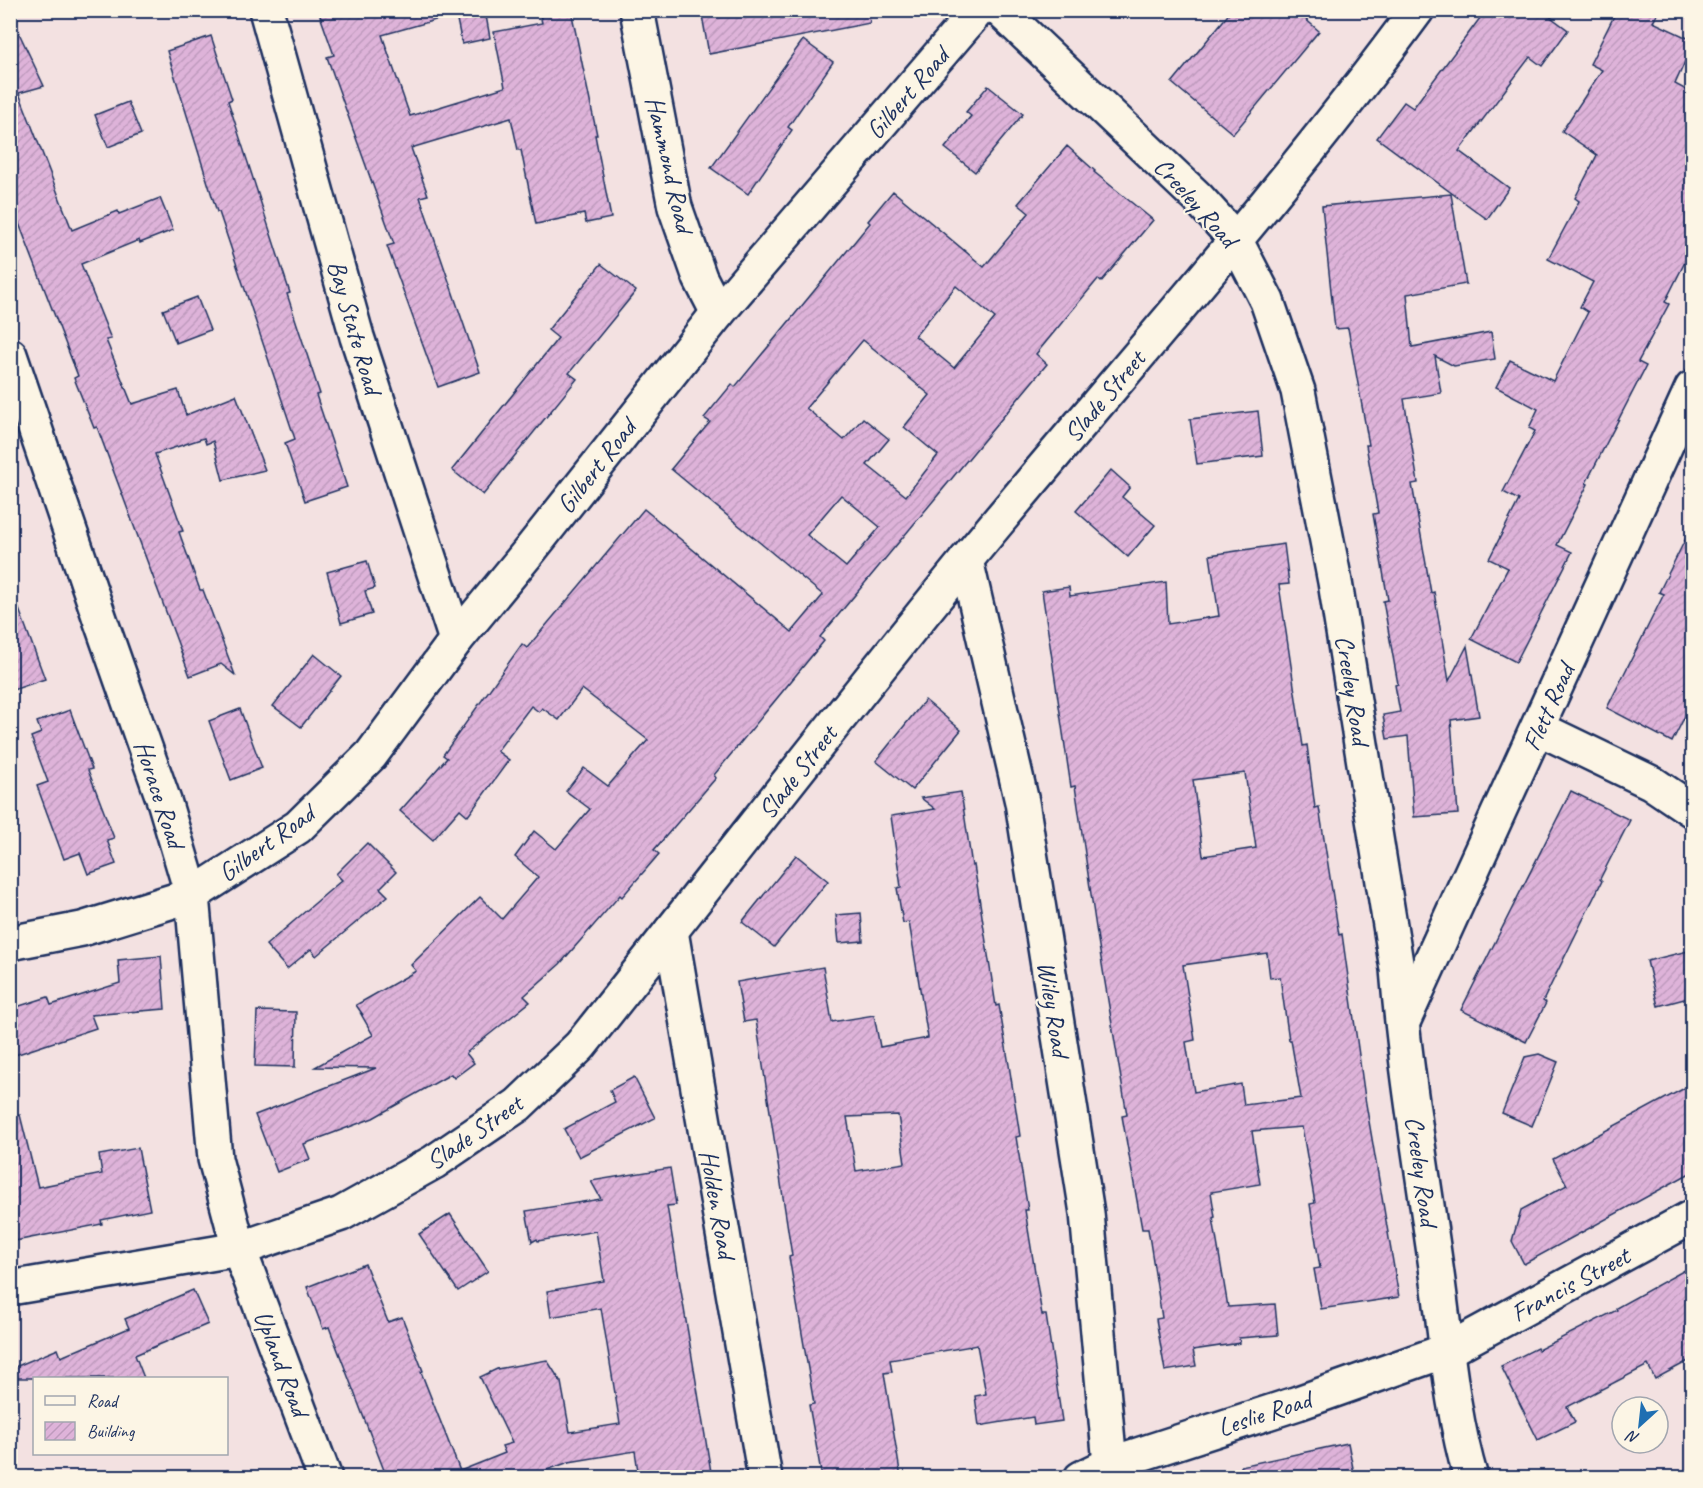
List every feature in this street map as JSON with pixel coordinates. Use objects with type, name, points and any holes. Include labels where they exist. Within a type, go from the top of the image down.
[{"type":"street","name":"Bay State Road","points":[[266,10],[357,337],[456,640]]},
{"type":"street","name":"Hammond Road","points":[[638,10],[675,207],[700,278],[718,313]]},
{"type":"street","name":"Gilbert Road","points":[[10,943],[82,929],[192,895],[298,827],[371,755],[456,640],[718,313],[978,10]]},
{"type":"street","name":"Creeley Road","points":[[1000,10],[1198,198],[1235,239],[1267,301],[1298,391],[1337,594],[1397,969],[1402,1026],[1448,1350],[1463,1452],[1471,1478]]},
{"type":"street","name":"Slade Street","points":[[10,1288],[239,1249],[341,1214],[434,1162],[518,1105],[580,1046],[966,560],[1235,239],[1372,71],[1417,10]]},
{"type":"street","name":"Horace Road","points":[[10,355],[165,804],[192,895],[215,1159],[239,1249]]},
{"type":"street","name":"Flett Road","points":[[1402,1026],[1692,388]]},
{"type":"street","name":"Wiley Road","points":[[966,560],[1022,802],[1087,1213],[1095,1471]]},
{"type":"street","points":[[1538,728],[1652,783],[1692,810]]},
{"type":"street","name":"Holden Road","points":[[671,931],[765,1478]]},
{"type":"street","name":"Francis Street","points":[[1448,1350],[1692,1217]]},
{"type":"street","name":"Upland Road","points":[[239,1249],[325,1478]]},
{"type":"street","name":"Leslie Road","points":[[1095,1471],[1448,1350]]},
{"type":"building","points":[[318,10],[442,10],[443,18],[382,35],[410,116],[505,87],[494,32],[542,23],[539,10],[571,10],[597,135],[595,135],[611,218],[586,223],[584,214],[536,224],[521,150],[518,150],[511,118],[411,148],[428,195],[420,197],[480,372],[438,387],[387,246],[394,244],[327,57],[334,55]]},
{"type":"building","points":[[455,10],[485,10],[490,38],[462,44]]},
{"type":"building","points":[[701,10],[868,10],[870,23],[709,54]]},
{"type":"building","points":[[1232,10],[1295,10],[1319,31],[1233,134],[1172,83]]},
{"type":"building","points":[[1486,10],[1541,10],[1568,30],[1542,66],[1530,57],[1459,151],[1509,188],[1487,219],[1377,138],[1404,102],[1413,108]]},
{"type":"building","points":[[1617,10],[1660,10],[1653,22],[1692,40],[1692,46],[1675,84],[1692,93],[1692,248],[1665,302],[1669,304],[1638,362],[1646,366],[1557,545],[1572,552],[1516,662],[1471,639],[1508,568],[1489,559],[1519,500],[1503,492],[1535,431],[1529,428],[1538,409],[1496,387],[1510,360],[1553,381],[1588,312],[1580,307],[1593,282],[1548,259],[1579,201],[1575,198],[1597,155],[1562,131],[1602,70],[1590,64]]},
{"type":"building","points":[[10,14],[44,86],[19,93],[72,230],[118,211],[119,214],[160,198],[173,230],[140,243],[139,240],[81,264],[111,339],[106,340],[132,404],[178,390],[186,415],[236,395],[265,470],[223,480],[213,441],[206,444],[204,438],[155,454],[183,531],[179,532],[235,675],[221,664],[190,676],[97,427],[94,428],[74,378],[78,376],[10,200]]},
{"type":"building","points":[[211,36],[232,99],[228,101],[320,394],[316,395],[347,487],[305,501],[285,443],[295,439],[219,212],[217,212],[167,51]]},
{"type":"building","points":[[803,40],[833,62],[788,127],[792,130],[748,194],[711,168]]},
{"type":"building","points":[[988,86],[1023,114],[975,172],[945,148],[971,116],[966,112]]},
{"type":"building","points":[[128,102],[141,134],[108,147],[95,115]]},
{"type":"building","points":[[1067,146],[1094,172],[1153,220],[1101,282],[1098,279],[1036,354],[1047,364],[820,637],[824,641],[714,775],[716,778],[654,850],[659,854],[560,964],[524,996],[530,1002],[466,1053],[474,1063],[454,1078],[451,1074],[373,1118],[304,1144],[310,1159],[277,1172],[255,1115],[376,1068],[315,1067],[373,1035],[356,1005],[416,971],[411,965],[480,897],[502,919],[538,877],[515,857],[534,831],[556,849],[590,809],[566,791],[584,768],[608,786],[648,740],[582,689],[559,720],[542,708],[539,712],[531,706],[497,751],[509,760],[468,816],[460,809],[433,840],[400,811],[447,758],[443,755],[522,644],[527,648],[644,509],[792,632],[823,595],[671,469],[710,422],[704,418],[732,384],[735,387],[870,223],[868,221],[893,191],[984,267],[1029,213],[1018,204]],"holes":[[[956,286],[995,318],[954,368],[915,336]],[[863,340],[930,395],[904,427],[938,455],[906,496],[867,465],[889,439],[863,418],[844,440],[806,408]],[[841,495],[880,527],[846,567],[807,535]]]},
{"type":"building","points":[[1451,194],[1466,284],[1407,294],[1412,347],[1491,332],[1495,359],[1454,366],[1435,356],[1441,393],[1404,399],[1418,483],[1412,484],[1449,681],[1467,646],[1479,716],[1451,720],[1458,814],[1414,817],[1408,736],[1387,739],[1383,715],[1400,712],[1395,685],[1398,684],[1383,601],[1388,600],[1373,514],[1378,513],[1366,445],[1369,445],[1348,328],[1335,329],[1322,206]]},
{"type":"building","points":[[601,264],[636,291],[569,373],[577,379],[483,495],[452,470],[558,338],[548,330]]},
{"type":"building","points":[[197,297],[210,330],[176,343],[163,310]]},
{"type":"building","points":[[1258,411],[1263,456],[1197,464],[1190,419]]},
{"type":"building","points":[[1111,470],[1130,487],[1122,497],[1155,525],[1128,557],[1076,511]]},
{"type":"building","points":[[1692,526],[1692,702],[1672,742],[1607,708],[1664,594],[1659,592]]},
{"type":"building","points":[[1284,544],[1289,584],[1279,585],[1303,746],[1307,745],[1315,808],[1319,807],[1339,935],[1342,934],[1365,1098],[1399,1297],[1321,1309],[1314,1269],[1320,1268],[1310,1204],[1315,1203],[1302,1127],[1252,1131],[1260,1184],[1211,1192],[1215,1217],[1213,1218],[1228,1307],[1275,1304],[1278,1335],[1239,1338],[1240,1343],[1193,1350],[1196,1366],[1165,1371],[1156,1319],[1162,1318],[1148,1229],[1142,1229],[1122,1116],[1127,1115],[1075,786],[1071,787],[1042,591],[1069,587],[1070,596],[1166,582],[1168,624],[1219,616],[1210,555]],"holes":[[[1245,773],[1256,848],[1203,856],[1193,780]],[[1267,953],[1270,978],[1280,977],[1289,1040],[1291,1040],[1301,1098],[1244,1105],[1241,1084],[1194,1092],[1186,1042],[1195,1040],[1183,965]]]},
{"type":"building","points":[[367,561],[375,588],[365,591],[372,614],[341,623],[327,572]]},
{"type":"building","points":[[10,593],[13,593],[45,679],[10,691]]},
{"type":"building","points":[[314,654],[341,676],[301,727],[273,706]]},
{"type":"building","points":[[925,700],[961,730],[912,790],[876,761]]},
{"type":"building","points":[[240,709],[262,768],[231,780],[209,721]]},
{"type":"building","points":[[70,710],[92,769],[88,770],[114,838],[107,840],[116,864],[88,874],[80,853],[64,859],[37,786],[48,782],[31,737],[41,733],[37,722]]},
{"type":"building","points":[[1571,791],[1630,820],[1600,879],[1602,881],[1543,1001],[1546,1003],[1526,1042],[1461,1010]]},
{"type":"building","points":[[961,792],[996,1006],[999,1005],[1009,1065],[1020,1136],[1016,1137],[1028,1210],[1025,1210],[1042,1315],[1046,1315],[1062,1421],[1034,1425],[1033,1417],[979,1426],[975,1396],[986,1394],[977,1345],[890,1360],[892,1372],[884,1373],[901,1478],[822,1478],[809,1405],[814,1404],[789,1257],[792,1256],[756,1020],[744,1022],[737,982],[823,967],[832,1022],[874,1015],[880,1047],[928,1038],[909,922],[903,923],[897,888],[901,887],[891,816],[935,809],[921,798]],"holes":[[[898,1115],[905,1163],[856,1171],[847,1117]]]},
{"type":"building","points":[[367,843],[396,872],[380,888],[388,896],[316,956],[311,949],[287,969],[266,945],[342,880],[336,874]]},
{"type":"building","points":[[796,855],[828,881],[774,947],[742,922]]},
{"type":"building","points":[[861,913],[863,941],[839,943],[836,915]]},
{"type":"building","points":[[1692,950],[1692,997],[1658,1006],[1647,961]]},
{"type":"building","points":[[161,956],[165,1009],[91,1015],[96,1028],[15,1055],[10,1040],[10,1009],[48,997],[51,1005],[120,983],[118,960]]},
{"type":"building","points":[[257,1011],[296,1012],[295,1067],[255,1066]]},
{"type":"building","points":[[1539,1054],[1558,1062],[1532,1126],[1502,1113],[1525,1057]]},
{"type":"building","points":[[634,1077],[655,1118],[579,1157],[564,1129],[615,1102],[610,1090]]},
{"type":"building","points":[[1692,1084],[1692,1172],[1524,1264],[1512,1241],[1521,1210],[1567,1185],[1553,1159]]},
{"type":"building","points":[[20,1115],[38,1187],[102,1174],[99,1155],[138,1148],[150,1210],[101,1220],[102,1224],[10,1242],[10,1116]]},
{"type":"building","points":[[670,1168],[676,1205],[667,1206],[712,1478],[639,1478],[635,1451],[569,1462],[525,1478],[387,1478],[329,1327],[323,1329],[307,1287],[365,1264],[388,1322],[402,1317],[460,1471],[505,1453],[502,1446],[512,1443],[480,1377],[497,1369],[547,1360],[561,1382],[570,1432],[620,1424],[601,1308],[551,1317],[547,1291],[604,1281],[596,1231],[538,1241],[537,1239],[532,1242],[526,1211],[601,1199],[591,1181]]},
{"type":"building","points":[[450,1214],[488,1271],[458,1291],[419,1234]]},
{"type":"building","points":[[1692,1266],[1692,1359],[1655,1379],[1648,1365],[1567,1407],[1575,1422],[1538,1440],[1501,1366],[1617,1310],[1616,1308]]},
{"type":"building","points":[[193,1290],[208,1324],[135,1355],[144,1377],[10,1378],[10,1369],[58,1349],[61,1357],[129,1328],[125,1319]]},
{"type":"building","points":[[1348,1443],[1355,1478],[1242,1478],[1241,1466]]}]
